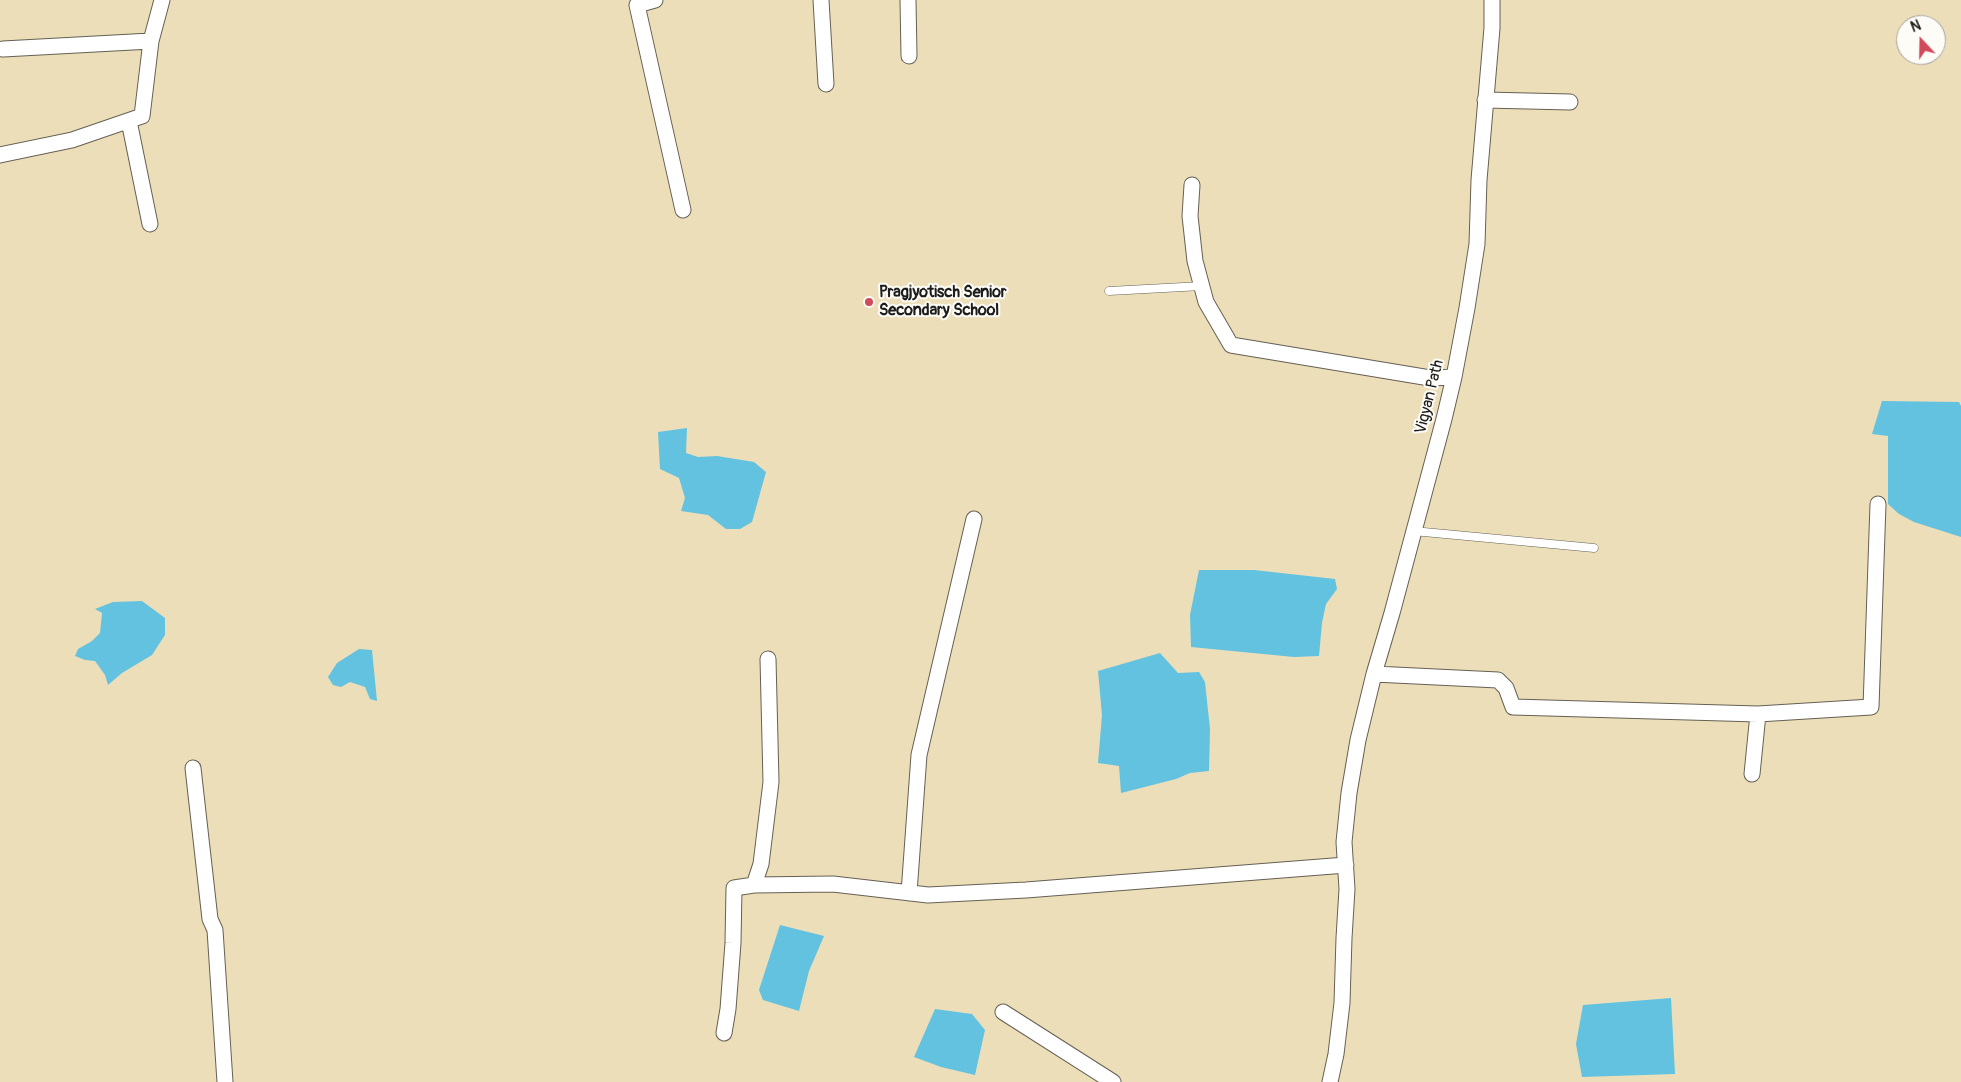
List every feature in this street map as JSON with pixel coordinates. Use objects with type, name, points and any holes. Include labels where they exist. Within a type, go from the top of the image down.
[{"type":"street","points":[[0,155],[72,140],[142,116],[151,40],[162,0]]},
{"type":"street","points":[[655,0],[637,6],[683,210]]},
{"type":"street","points":[[820,0],[826,84]]},
{"type":"street","points":[[908,0],[909,56]]},
{"type":"street","name":"Vigyan Path","points":[[1330,1082],[1336,1054],[1342,1003],[1347,889],[1344,842],[1348,793],[1358,740],[1374,674],[1392,613],[1454,377],[1478,244],[1479,180],[1492,28],[1492,0]]},
{"type":"street","points":[[3,49],[151,40]]},
{"type":"street","points":[[1485,100],[1570,102]]},
{"type":"street","points":[[129,121],[150,224]]},
{"type":"street","points":[[1192,184],[1190,216],[1195,261],[1206,302],[1231,345],[1430,378],[1454,377]]},
{"type":"street","points":[[1374,674],[1498,680],[1506,688],[1513,707],[1758,714],[1871,707],[1878,504]]},
{"type":"street","points":[[909,893],[918,755],[974,519]]},
{"type":"street","points":[[754,885],[761,864],[771,782],[768,659]]},
{"type":"street","points":[[1752,774],[1758,714]]},
{"type":"street","points":[[193,768],[210,919],[215,930],[225,1082]]},
{"type":"street","points":[[724,1033],[732,952],[734,888],[754,885],[834,884],[928,895],[1026,890],[1346,866]]},
{"type":"street","points":[[1003,1012],[1113,1082]]},
{"type":"lane","points":[[1110,291],[1202,286]]},
{"type":"lane","points":[[1412,531],[1594,548]]},
{"type":"water","points":[[1882,401],[1959,402],[1961,406],[1961,537],[1914,522],[1899,514],[1888,504],[1888,436],[1872,434]]},
{"type":"water","points":[[687,428],[686,453],[698,457],[717,456],[754,462],[766,472],[752,522],[740,529],[726,529],[708,515],[681,511],[685,498],[679,478],[660,469],[658,432]]},
{"type":"water","points":[[1199,570],[1254,570],[1335,579],[1337,589],[1326,604],[1319,656],[1294,657],[1191,647],[1190,615]]},
{"type":"water","points":[[142,601],[165,618],[165,635],[152,655],[122,673],[108,685],[105,675],[95,661],[75,656],[78,649],[92,641],[100,633],[102,613],[95,609],[113,602]]},
{"type":"water","points":[[359,649],[372,650],[377,701],[370,699],[365,687],[350,682],[341,687],[333,685],[328,677],[337,663]]},
{"type":"water","points":[[1160,653],[1178,673],[1199,672],[1205,682],[1210,729],[1209,771],[1190,773],[1176,779],[1121,793],[1119,766],[1098,763],[1102,715],[1098,671]]},
{"type":"water","points":[[780,925],[824,936],[809,971],[799,1011],[763,1000],[759,990]]},
{"type":"water","points":[[1671,998],[1675,1074],[1582,1077],[1576,1044],[1583,1005]]},
{"type":"water","points":[[935,1009],[972,1014],[985,1030],[975,1075],[941,1067],[914,1057]]},
{"type":"place","name":"Pragjyotisch Senior Secondary School","points":[[869,302]]}]
